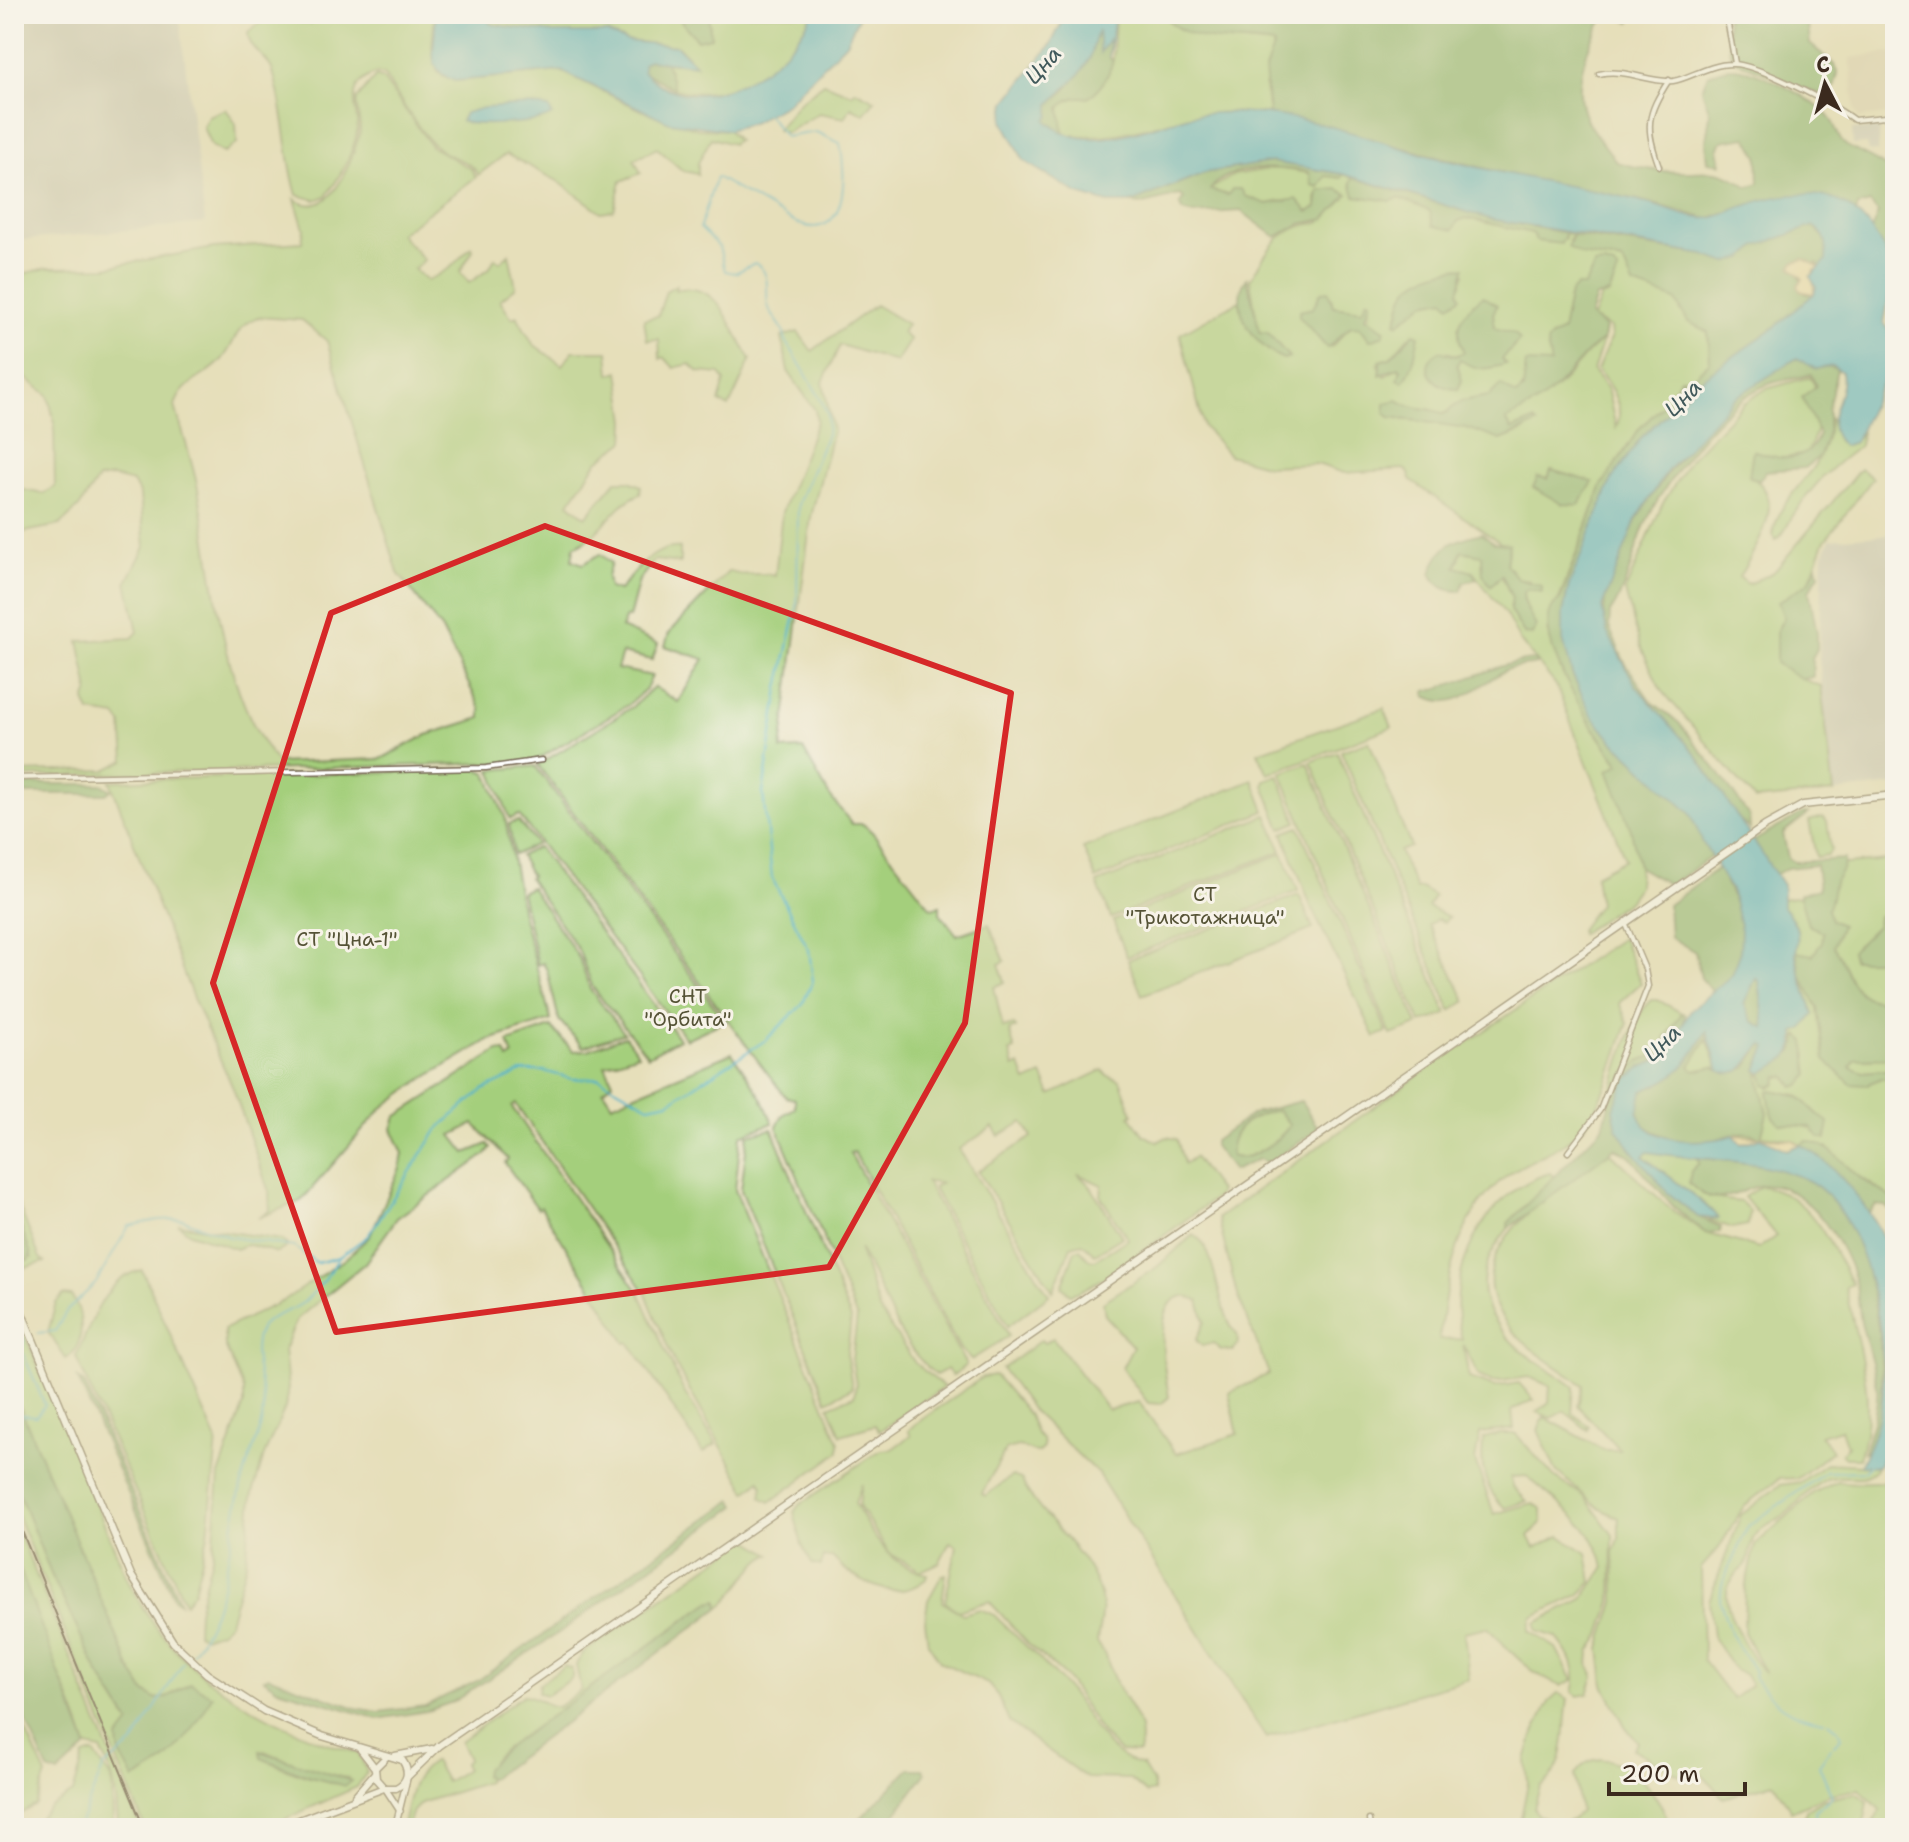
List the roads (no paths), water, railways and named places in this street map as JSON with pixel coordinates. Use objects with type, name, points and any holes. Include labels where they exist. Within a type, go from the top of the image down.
[{"type":"main road","points":[[278,1828],[349,1800],[385,1788],[396,1788],[439,1746],[1765,826],[1803,805],[1895,795]]},
{"type":"main road","points":[[14,1294],[131,1575],[155,1616],[181,1651],[195,1665],[264,1711],[358,1748],[393,1756],[406,1765],[407,1777]]},
{"type":"main road","points":[[349,1800],[374,1771],[380,1759],[439,1746]]},
{"type":"main road","points":[[358,1748],[385,1788]]},
{"type":"street","points":[[1726,14],[1735,63]]},
{"type":"street","points":[[1599,74],[1633,73],[1669,80],[1699,69],[1735,63],[1829,102],[1854,120],[1895,116]]},
{"type":"street","points":[[1659,166],[1648,133],[1648,122],[1669,80]]},
{"type":"street","points":[[14,778],[486,768],[542,760]]},
{"type":"street","points":[[1568,1152],[1600,1110],[1648,986],[1649,979],[1625,922]]},
{"type":"street","points":[[395,1828],[407,1777]]},
{"type":"street","points":[[385,1788],[400,1812]]},
{"type":"street","points":[[1369,1820],[1370,1828]]},
{"type":"water","points":[[435,14],[482,14],[491,24],[553,33],[606,33],[627,41],[677,46],[696,65],[649,60],[643,64],[643,71],[664,87],[688,94],[713,93],[762,71],[800,35],[812,14],[860,14],[846,43],[786,104],[752,123],[728,130],[669,122],[561,71],[455,81],[444,76],[434,61]]},
{"type":"water","name":"Цна","points":[[1066,14],[1115,14],[1109,58],[1109,39],[1100,53],[1098,30],[1090,58],[1080,74],[1050,104],[1050,115],[1046,120],[1061,131],[1078,137],[1115,136],[1204,114],[1234,112],[1272,115],[1317,123],[1426,155],[1633,199],[1693,217],[1714,217],[1776,197],[1822,196],[1856,213],[1876,236],[1894,277],[1895,290],[1889,296],[1884,323],[1895,338],[1895,354],[1855,442],[1843,446],[1833,428],[1842,372],[1832,366],[1816,369],[1797,358],[1733,399],[1668,470],[1636,520],[1602,607],[1607,632],[1636,686],[1695,753],[1783,885],[1783,907],[1796,928],[1797,964],[1814,1014],[1803,1029],[1795,1032],[1793,1048],[1786,1058],[1762,1073],[1757,1070],[1767,1047],[1763,1044],[1740,1071],[1727,1073],[1719,1070],[1707,1031],[1681,1069],[1665,1081],[1642,1091],[1638,1114],[1654,1132],[1680,1140],[1709,1140],[1734,1135],[1741,1144],[1761,1138],[1787,1150],[1800,1145],[1838,1174],[1862,1203],[1886,1245],[1896,1294],[1895,1389],[1886,1446],[1878,1466],[1860,1465],[1873,1438],[1881,1408],[1882,1352],[1878,1318],[1860,1250],[1846,1221],[1829,1197],[1809,1181],[1771,1168],[1648,1152],[1643,1156],[1696,1197],[1718,1219],[1698,1217],[1667,1192],[1617,1128],[1613,1109],[1626,1080],[1640,1068],[1662,1058],[1692,1009],[1732,975],[1740,954],[1741,930],[1732,892],[1703,843],[1690,813],[1612,740],[1591,714],[1572,674],[1563,640],[1563,613],[1569,585],[1612,479],[1642,437],[1703,378],[1775,327],[1814,294],[1816,287],[1810,277],[1826,261],[1824,237],[1813,226],[1757,246],[1745,257],[1727,263],[1704,255],[1490,219],[1343,174],[1272,162],[1204,173],[1130,203],[1108,203],[1078,194],[1024,161],[1003,121],[1006,102],[1050,46]],"holes":[[[1756,978],[1759,981],[1765,1028],[1752,1021],[1744,1003]]]},
{"type":"water","points":[[529,105],[549,108],[552,115],[535,121],[508,124],[461,121],[465,113],[483,108]]},
{"type":"waterway","points":[[38,1333],[55,1331],[66,1312],[96,1283],[129,1226],[182,1219],[230,1237],[294,1247],[317,1263],[339,1257],[368,1236],[438,1129],[483,1090],[524,1071],[544,1071],[572,1079],[599,1078],[649,1106],[669,1102],[766,1040],[802,1005],[813,981],[809,950],[772,878],[763,793],[779,688],[797,606],[798,504],[827,434],[828,415],[769,309],[764,272],[755,263],[735,273],[725,271],[719,247],[700,228],[716,177],[794,222],[812,227],[825,224],[834,216],[840,204],[843,173],[840,143],[816,132],[785,137],[768,115]]},
{"type":"waterway","points":[[192,1653],[205,1633],[221,1591],[243,1479],[260,1427],[263,1399],[255,1350],[259,1331],[273,1317],[304,1302],[323,1282],[338,1259]]},
{"type":"waterway","points":[[14,1414],[36,1416],[45,1405],[22,1351],[24,1339]]},
{"type":"waterway","points":[[1824,1721],[1802,1716],[1784,1707],[1753,1676],[1754,1671],[1731,1635],[1720,1601],[1722,1584],[1748,1526],[1826,1472],[1864,1471],[1870,1464]]},
{"type":"waterway","points":[[78,1828],[103,1768],[133,1744],[183,1663]]},
{"type":"waterway","points":[[1829,1722],[1838,1729],[1841,1737],[1834,1745]]},
{"type":"waterway","points":[[1817,1828],[1815,1812],[1832,1796],[1819,1765],[1831,1748]]},
{"type":"railway","points":[[14,1512],[144,1828]]},
{"type":"park label","name":"СТ \"Трикотажница\"","points":[[1205,906]]},
{"type":"park label","name":"СТ \"Цна-1\"","points":[[347,939]]},
{"type":"park label","name":"CНТ \"Орбита\"","points":[[688,1008]]}]
